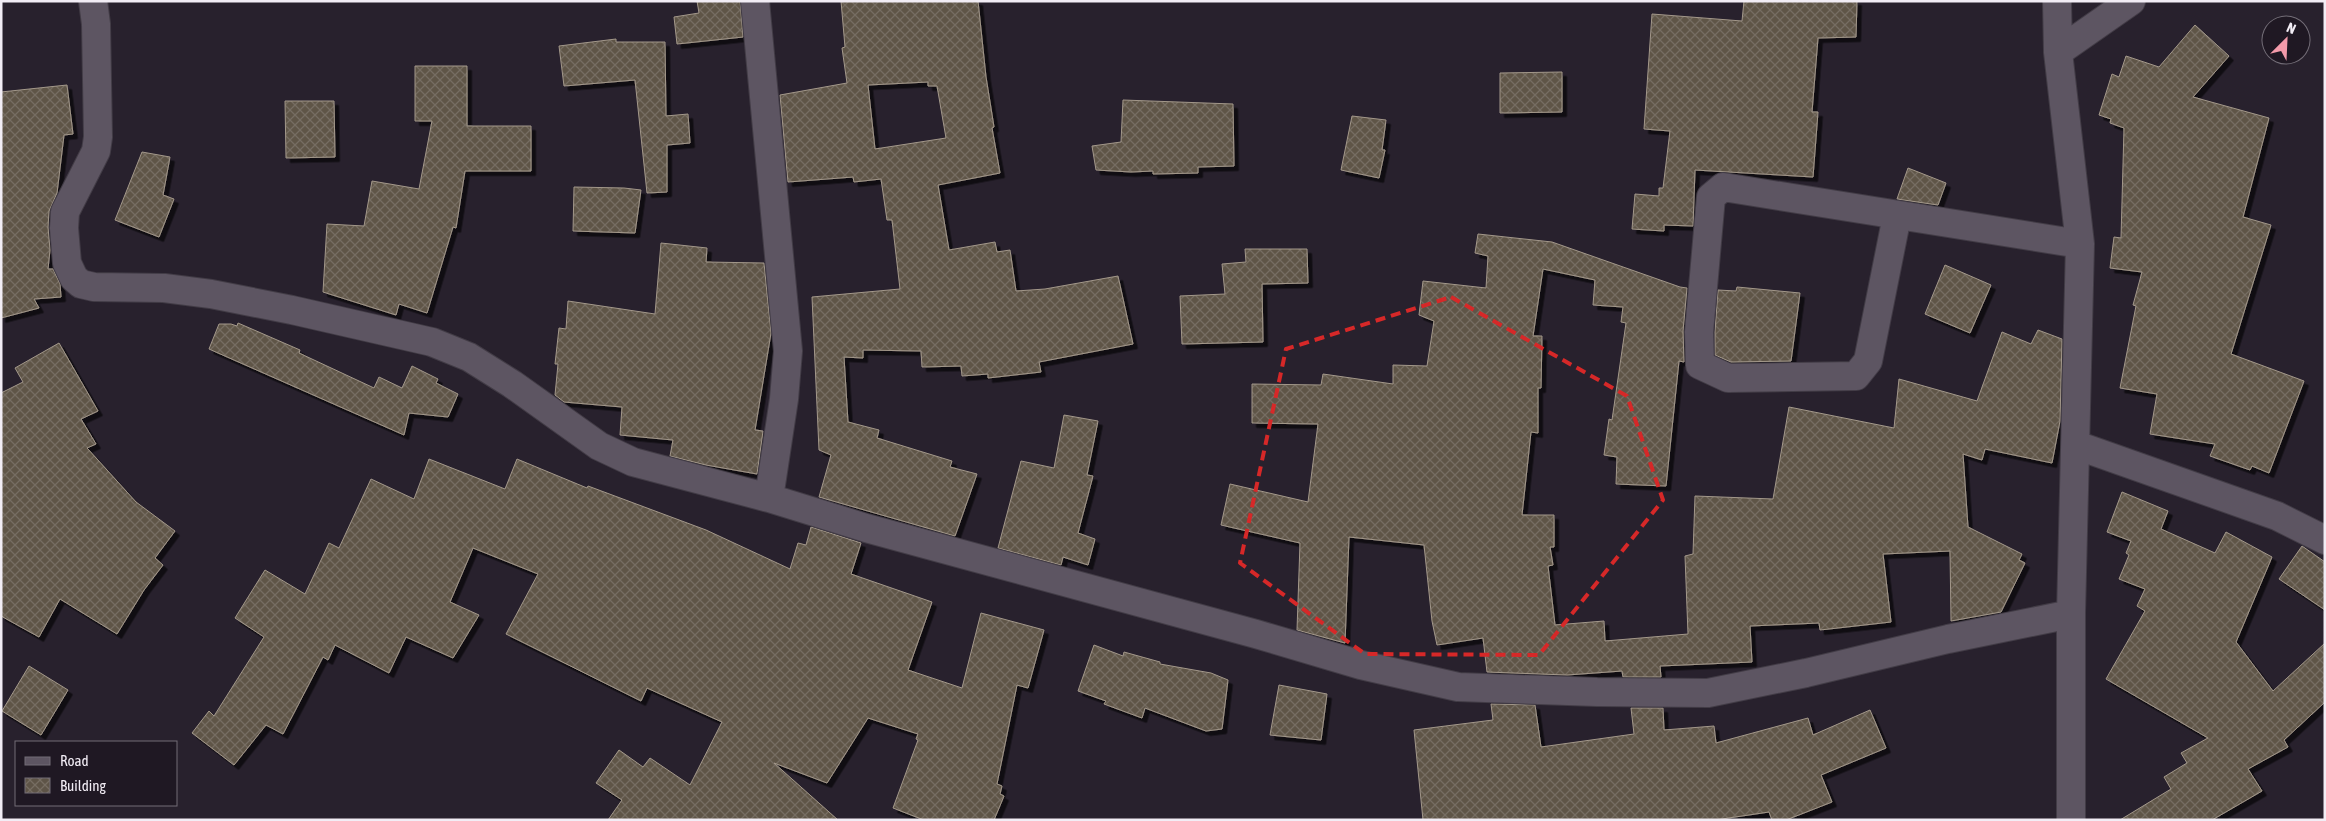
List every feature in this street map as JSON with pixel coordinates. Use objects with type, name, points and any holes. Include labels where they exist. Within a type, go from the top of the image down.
[{"type":"street","points":[[94,1],[98,136],[96,151],[66,212],[64,228],[67,263],[74,278],[81,284],[94,287],[164,288],[211,294],[301,312],[432,342],[469,357],[512,384],[599,446],[633,462],[769,498],[866,528],[1246,631],[1361,665],[1458,687],[1597,692],[1708,693],[1806,673],[1948,638],[2071,614]]},
{"type":"street","points":[[755,1],[788,351],[784,398],[769,498]]},
{"type":"street","points":[[2057,1],[2058,52],[2080,244],[2071,614],[2071,820]]},
{"type":"street","points":[[2058,52],[2131,1]]},
{"type":"street","points":[[1897,216],[1868,361],[1856,376],[1728,378],[1700,365],[1699,332],[1711,196],[1723,187],[2080,244]]},
{"type":"street","points":[[2076,444],[2277,516],[2325,540]]},
{"type":"highlighted area","points":[[1451,297],[1627,396],[1663,500],[1539,655],[1365,654],[1240,563],[1286,349]]},
{"type":"building","points":[[697,1],[740,1],[743,37],[677,44],[674,17],[699,13]]},
{"type":"building","points":[[841,1],[978,1],[986,77],[994,127],[992,128],[1000,173],[938,185],[949,250],[995,242],[997,252],[1010,250],[1016,291],[1045,289],[1118,276],[1133,344],[1039,362],[1041,372],[988,378],[988,374],[962,376],[961,366],[922,367],[921,351],[863,350],[863,358],[844,357],[848,422],[879,430],[877,438],[952,461],[950,467],[977,474],[955,536],[819,497],[831,455],[819,450],[812,297],[900,289],[892,220],[887,220],[881,179],[854,182],[853,177],[788,182],[780,95],[847,83],[842,48],[845,47]],"holes":[[[928,82],[928,86],[937,86],[946,138],[875,149],[868,85]]]},
{"type":"building","points":[[1744,1],[1857,1],[1856,37],[1818,38],[1812,112],[1818,112],[1813,177],[1695,170],[1693,226],[1664,225],[1664,231],[1632,229],[1635,194],[1659,196],[1659,188],[1663,188],[1670,131],[1644,129],[1652,14],[1742,21]]},
{"type":"building","points":[[2195,25],[2229,56],[2193,97],[2269,118],[2243,217],[2271,225],[2231,354],[2304,381],[2269,473],[2252,466],[2250,470],[2210,456],[2215,444],[2150,434],[2157,394],[2120,388],[2136,306],[2133,305],[2142,272],[2110,268],[2114,237],[2121,238],[2124,128],[2110,123],[2111,119],[2099,115],[2112,74],[2119,77],[2126,56],[2159,67]]},
{"type":"building","points":[[616,39],[616,42],[665,42],[666,116],[688,114],[690,143],[667,145],[667,192],[647,193],[635,80],[564,86],[559,46]]},
{"type":"building","points":[[415,66],[467,66],[467,126],[531,126],[531,171],[465,171],[456,228],[453,227],[427,313],[399,304],[396,315],[323,292],[327,224],[364,226],[372,181],[419,189],[432,121],[415,121]]},
{"type":"building","points":[[1562,72],[1562,112],[1500,113],[1500,73]]},
{"type":"building","points":[[67,85],[73,134],[64,135],[57,193],[49,211],[48,227],[50,250],[48,269],[53,269],[60,284],[61,297],[34,299],[39,308],[1,318],[1,92]]},
{"type":"building","points":[[1123,100],[1233,104],[1234,166],[1198,167],[1198,173],[1153,174],[1153,171],[1096,170],[1092,146],[1121,142]]},
{"type":"building","points":[[285,101],[334,101],[335,157],[286,158]]},
{"type":"building","points":[[1352,116],[1386,120],[1382,150],[1385,150],[1379,178],[1341,170]]},
{"type":"building","points":[[142,152],[170,157],[163,195],[174,199],[159,237],[115,220]]},
{"type":"building","points":[[1908,168],[1946,183],[1938,205],[1897,199]]},
{"type":"building","points":[[574,187],[641,190],[635,233],[573,231]]},
{"type":"building","points":[[1478,234],[1552,242],[1687,288],[1683,331],[1684,362],[1679,361],[1666,486],[1616,484],[1617,457],[1604,455],[1609,419],[1612,420],[1626,323],[1621,322],[1623,307],[1593,305],[1595,280],[1543,269],[1533,336],[1542,336],[1541,388],[1538,388],[1538,433],[1531,432],[1522,515],[1554,515],[1554,547],[1550,547],[1553,565],[1548,566],[1555,625],[1604,621],[1605,641],[1688,634],[1685,556],[1693,554],[1695,496],[1773,499],[1789,407],[1894,428],[1899,379],[1977,401],[2002,332],[2031,344],[2038,330],[2062,339],[2060,421],[2052,463],[1985,449],[1982,460],[1963,454],[1968,527],[2022,554],[2019,560],[2025,563],[2001,612],[1951,621],[1950,551],[1883,554],[1891,622],[1820,630],[1819,623],[1750,626],[1752,662],[1660,666],[1661,677],[1623,677],[1622,671],[1567,675],[1487,672],[1483,638],[1437,645],[1432,621],[1424,545],[1349,537],[1345,643],[1297,630],[1300,543],[1221,525],[1230,484],[1308,502],[1318,424],[1252,423],[1252,384],[1321,385],[1323,374],[1393,384],[1393,365],[1427,366],[1434,321],[1419,315],[1423,281],[1486,288],[1488,256],[1475,253]]},
{"type":"building","points":[[661,243],[707,248],[706,262],[764,263],[771,333],[755,430],[763,431],[757,474],[706,465],[670,456],[673,440],[620,435],[622,407],[564,402],[555,395],[558,364],[555,364],[559,328],[566,329],[568,301],[655,314]]},
{"type":"building","points":[[1245,249],[1307,249],[1308,283],[1262,284],[1263,342],[1182,344],[1180,296],[1225,294],[1222,264],[1246,262]]},
{"type":"building","points":[[1945,265],[1991,285],[1970,333],[1925,314]]},
{"type":"building","points":[[1737,287],[1800,293],[1791,361],[1731,362],[1715,355],[1718,290],[1736,291]]},
{"type":"building","points":[[238,323],[300,350],[299,353],[374,388],[379,377],[402,388],[412,366],[438,379],[436,383],[458,394],[448,417],[409,413],[404,435],[209,349],[219,324],[237,326]]},
{"type":"building","points":[[59,343],[98,411],[81,419],[96,444],[87,448],[136,502],[175,531],[155,558],[163,565],[144,590],[117,634],[60,599],[39,637],[1,616],[1,393],[23,382],[15,368]]},
{"type":"building","points":[[1064,415],[1098,421],[1087,475],[1093,476],[1078,533],[1095,539],[1088,565],[1063,557],[1061,565],[998,548],[1021,461],[1054,468]]},
{"type":"building","points":[[429,459],[505,489],[517,459],[587,488],[588,486],[706,530],[790,569],[798,543],[806,545],[811,527],[861,543],[851,574],[932,602],[908,670],[962,688],[981,613],[1044,630],[1028,688],[1017,685],[997,784],[1002,786],[1000,794],[1004,796],[994,820],[924,820],[893,808],[918,740],[916,739],[918,734],[868,718],[827,783],[774,763],[838,820],[608,820],[622,800],[596,783],[619,750],[643,767],[650,758],[690,785],[722,722],[647,688],[641,701],[506,634],[538,574],[473,548],[450,602],[479,615],[453,658],[406,637],[389,673],[335,645],[328,660],[323,657],[283,734],[266,725],[234,765],[192,733],[209,711],[214,716],[264,637],[235,618],[265,570],[305,594],[329,543],[339,548],[371,479],[414,499]]},
{"type":"building","points":[[2122,492],[2168,511],[2161,529],[2215,553],[2226,532],[2272,557],[2236,642],[2273,691],[2325,643],[2325,702],[2284,740],[2288,747],[2248,769],[2262,791],[2212,820],[2120,820],[2171,789],[2164,777],[2187,763],[2181,753],[2208,738],[2106,679],[2145,611],[2137,606],[2145,589],[2119,579],[2129,555],[2126,553],[2131,541],[2107,532]]},
{"type":"building","points":[[2302,546],[2325,562],[2325,610],[2279,579]]},
{"type":"building","points":[[1094,645],[1123,656],[1124,652],[1160,662],[1160,664],[1211,673],[1228,680],[1222,729],[1206,731],[1145,708],[1142,718],[1104,704],[1106,701],[1078,691]]},
{"type":"building","points":[[29,666],[68,690],[41,735],[2,711]]},
{"type":"building","points":[[1279,685],[1327,694],[1321,740],[1270,735]]},
{"type":"building","points":[[1491,704],[1535,705],[1541,747],[1634,734],[1631,708],[1663,708],[1664,730],[1714,726],[1716,743],[1808,718],[1813,735],[1870,710],[1886,748],[1821,775],[1832,802],[1786,820],[1772,820],[1769,812],[1715,820],[1423,820],[1414,730],[1493,720]]}]
